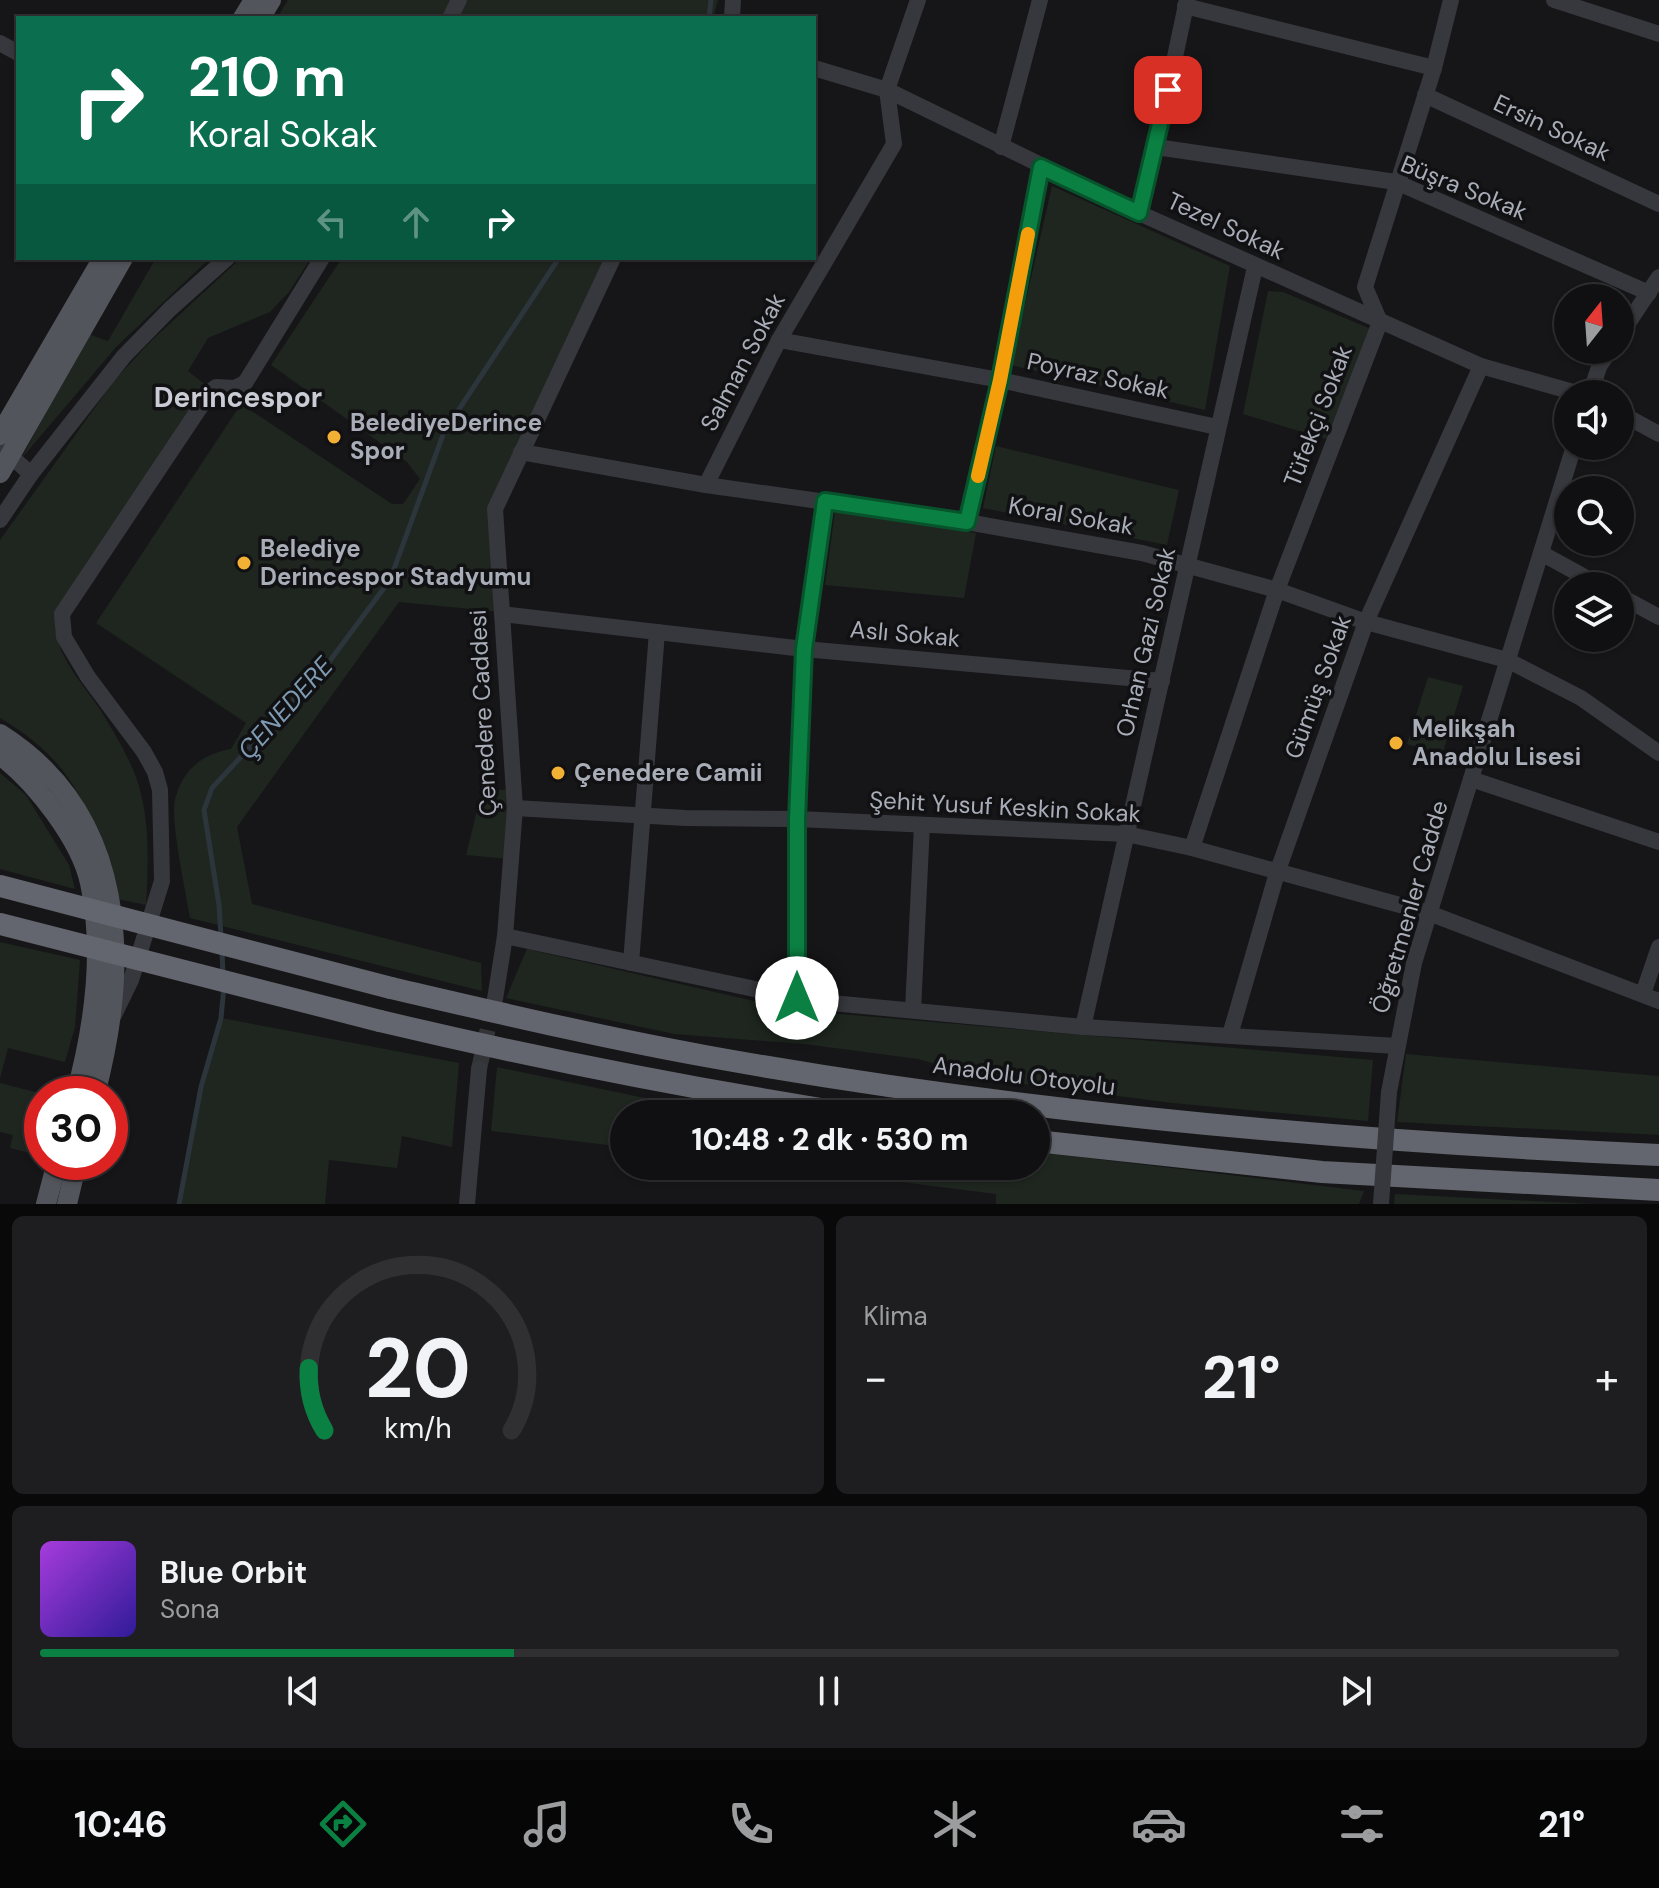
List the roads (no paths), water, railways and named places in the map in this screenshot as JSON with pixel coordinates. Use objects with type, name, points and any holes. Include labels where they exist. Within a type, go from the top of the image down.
[{"type":"highway","name":"Anadolu Otoyolu","points":[[0,886],[391,988],[705,1056],[954,1094],[1324,1135],[1659,1155]]},
{"type":"highway","points":[[0,924],[525,1055],[767,1100]]},
{"type":"highway","points":[[1050,1143],[1322,1172],[1659,1190]]},
{"type":"main road","points":[[0,435],[102,260]]},
{"type":"main road","points":[[4,459],[122,260]]},
{"type":"main road","points":[[0,734],[34,758],[46,771],[87,831],[107,879],[113,929],[102,1023],[83,1076]]},
{"type":"main road","points":[[0,755],[33,784],[49,804],[81,858],[90,880],[102,1023],[107,1048],[100,1076]]},
{"type":"main road","points":[[46,1204],[52,1180]]},
{"type":"main road","points":[[67,1204],[73,1180]]},
{"type":"street","points":[[887,90],[918,0]]},
{"type":"street","points":[[1001,147],[1040,0]]},
{"type":"street","points":[[1380,322],[1365,287],[1434,68],[1451,0]]},
{"type":"street","points":[[1554,0],[1659,34]]},
{"type":"street","points":[[1139,213],[1186,3],[1434,68]]},
{"type":"street","name":"Tezel Sokak","points":[[816,69],[887,90],[1041,167],[1255,267],[1481,366],[1554,387]]},
{"type":"street","name":"Salman Sokak","points":[[706,485],[779,340],[894,144],[887,90]]},
{"type":"street","name":"Ersin Sokak","points":[[1425,95],[1659,204]]},
{"type":"street","name":"Büşra Sokak","points":[[1156,147],[1396,182],[1656,282]]},
{"type":"street","points":[[967,522],[1000,380],[1041,167]]},
{"type":"street","points":[[0,520],[31,474],[124,356],[225,260]]},
{"type":"street","points":[[102,1023],[131,980],[162,881],[160,790],[144,752],[88,677],[64,637],[62,614],[211,391],[216,387],[235,388],[245,383],[321,260]]},
{"type":"street","name":"Çenedere Caddesi","points":[[495,999],[505,936],[515,808],[495,509],[612,260]]},
{"type":"street","name":"Orhan Gazi Sokak","points":[[1083,1027],[1255,267]]},
{"type":"street","points":[[1634,314],[1656,282]]},
{"type":"street","name":"Tüfekçi Sokak","points":[[1192,848],[1277,590],[1380,322]]},
{"type":"street","name":"Poyraz Sokak","points":[[779,340],[1000,380],[1217,427]]},
{"type":"street","name":"Gümüş Sokak","points":[[1230,1035],[1277,873],[1366,622],[1481,366]]},
{"type":"street","points":[[1634,421],[1659,434]]},
{"type":"street","name":"Koral Sokak","points":[[521,452],[706,485],[967,522],[1142,553],[1277,590],[1366,622],[1507,660],[1581,698],[1659,753]]},
{"type":"street","points":[[4,459],[31,474]]},
{"type":"street","name":"Öğretmenler Cadde","points":[[1381,1204],[1389,1092],[1414,963],[1570,460]]},
{"type":"street","points":[[797,998],[797,819],[804,649],[825,501]]},
{"type":"street","points":[[1541,553],[1576,572]]},
{"type":"street","points":[[1634,604],[1659,617]]},
{"type":"street","name":"Aslı Sokak","points":[[502,614],[804,649],[1162,681]]},
{"type":"street","points":[[631,963],[657,632]]},
{"type":"street","points":[[1471,779],[1659,842]]},
{"type":"street","name":"Şehit Yusuf Keskin Sokak","points":[[515,808],[1126,834],[1192,848],[1429,913],[1659,1001]]},
{"type":"street","points":[[913,1010],[922,825]]},
{"type":"street","points":[[505,936],[797,998],[1083,1027],[1397,1046]]},
{"type":"street","points":[[1643,994],[1659,947]]},
{"type":"street","points":[[467,1204],[479,1069]]},
{"type":"waterway","name":"ÇENEDERE","points":[[709,16],[711,0]]},
{"type":"waterway","name":"ÇENEDERE","points":[[221,936],[204,810],[212,788],[329,662],[390,580],[444,432],[558,260]]},
{"type":"waterway","name":"ÇENEDERE","points":[[222,950],[223,976]]},
{"type":"waterway","name":"ÇENEDERE","points":[[179,1204],[201,1087],[221,1018],[224,986]]},
{"type":"tunnel","points":[[479,1069],[494,1001]]},
{"type":"place","name":"BelediyeDerince Spor","points":[[334,437]]},
{"type":"place","name":"Belediye Derincespor Stadyumu","points":[[244,563]]},
{"type":"place","name":"Melikşah Anadolu Lisesi","points":[[1396,743]]},
{"type":"place","name":"Çenedere Camii","points":[[558,773]]},
{"type":"district","name":"Derincespor","points":[[238,397]]}]
